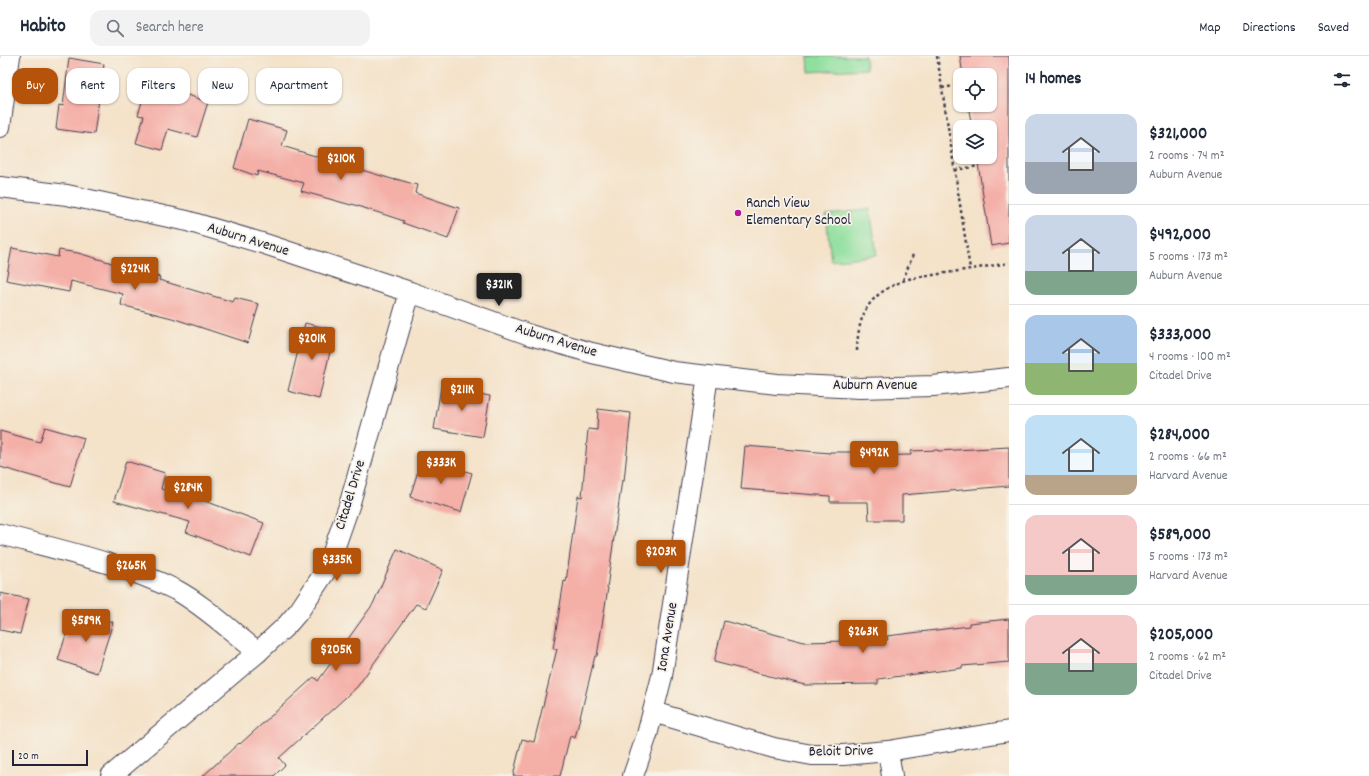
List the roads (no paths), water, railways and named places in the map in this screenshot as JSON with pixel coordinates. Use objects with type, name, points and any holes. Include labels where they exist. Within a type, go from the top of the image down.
[{"type":"street","points":[[0,127],[10,56]]},
{"type":"street","name":"Auburn Avenue","points":[[0,187],[67,195],[187,221],[266,244],[410,292],[530,335],[592,354],[674,372],[778,384],[860,388],[933,386],[1009,378]]},
{"type":"street","name":"Citadel Drive","points":[[112,776],[258,652],[287,625],[299,611],[324,572],[333,552],[349,506],[410,292]]},
{"type":"street","name":"Iona Avenue","points":[[633,776],[647,735],[662,676],[708,376]]},
{"type":"street","points":[[0,534],[130,570],[177,591],[202,608],[258,652]]},
{"type":"street","name":"Beloit Drive","points":[[653,712],[774,748],[812,755],[843,755],[888,751],[1009,731]]},
{"type":"street","points":[[888,751],[892,776]]},
{"type":"place","name":"Ranch View Elementary School","points":[[738,213]]}]
